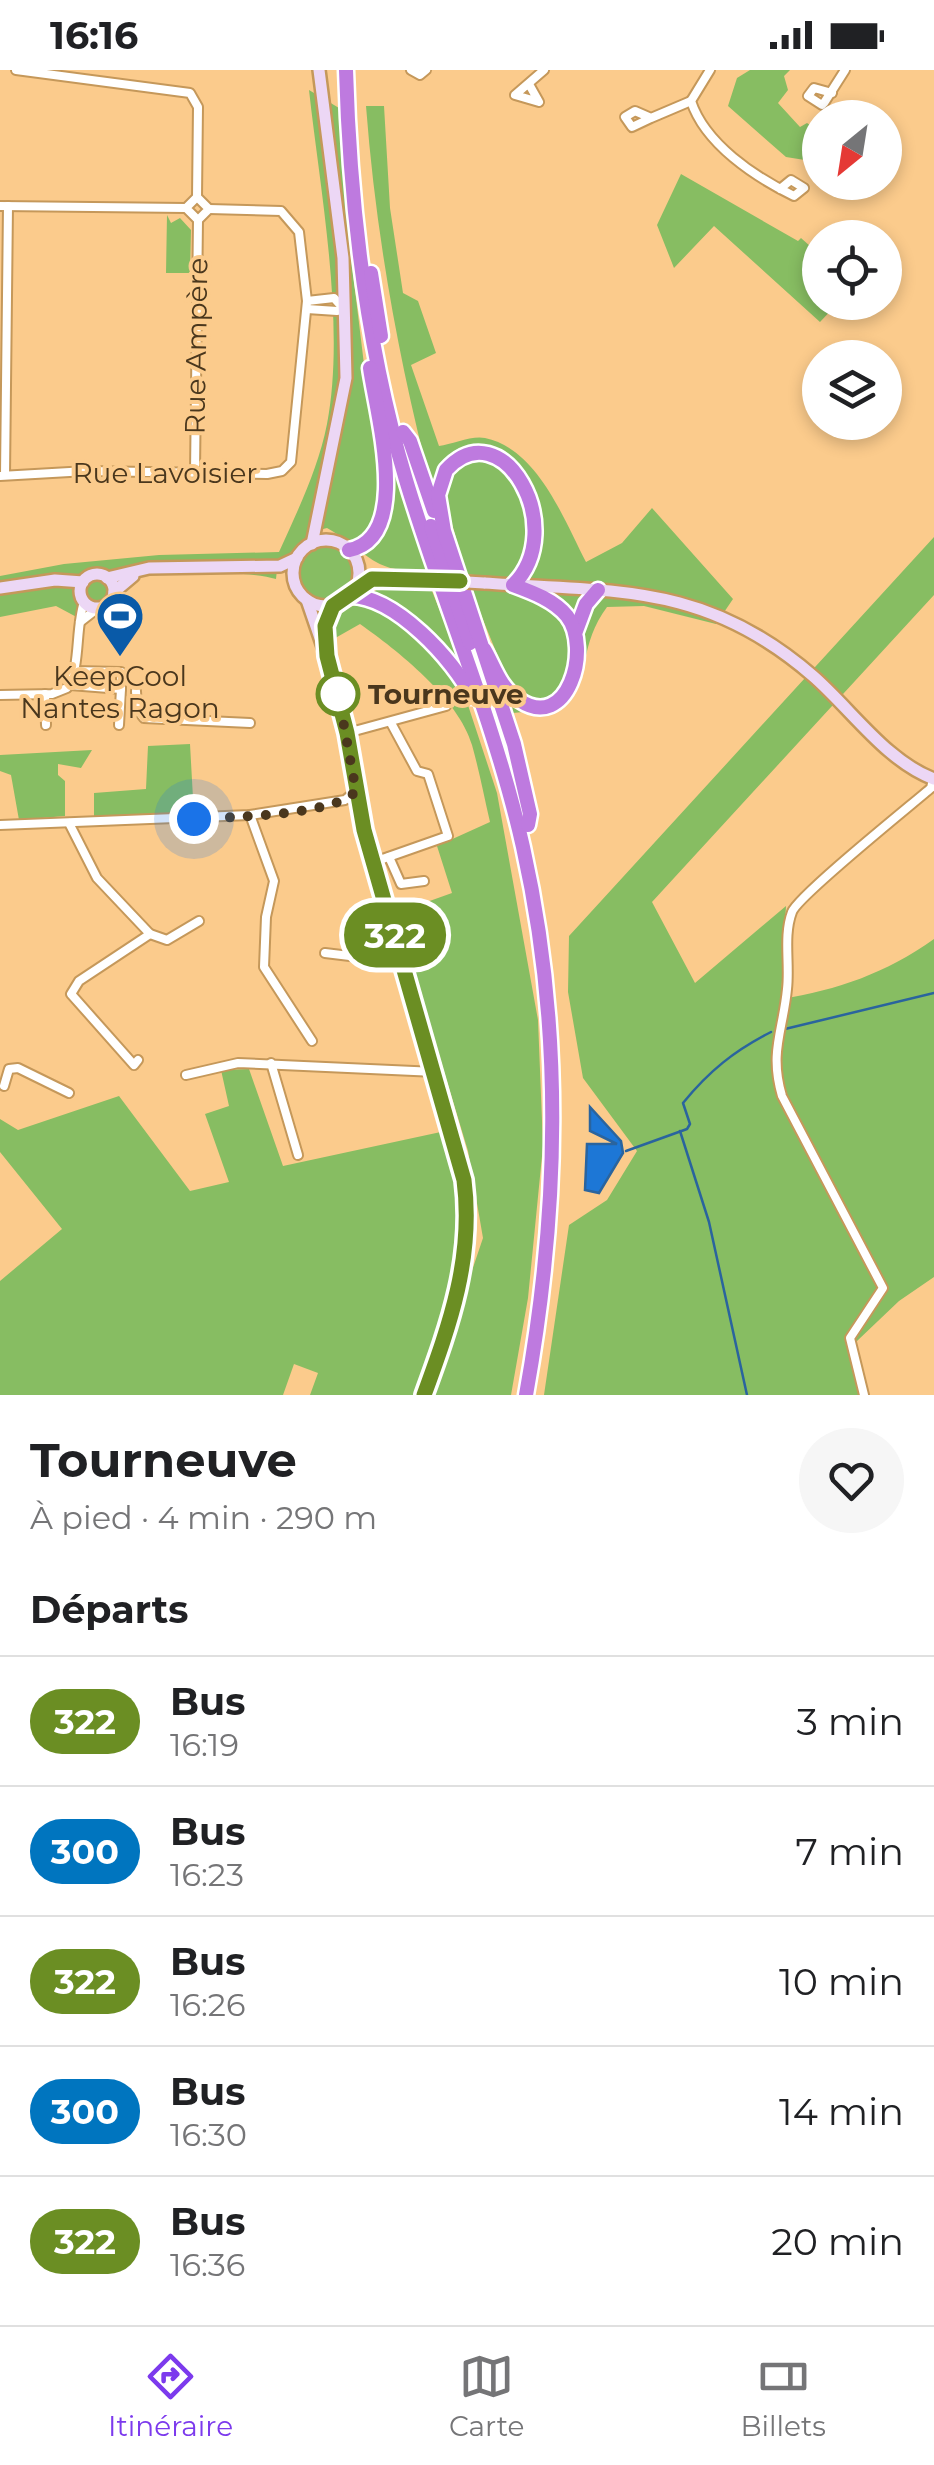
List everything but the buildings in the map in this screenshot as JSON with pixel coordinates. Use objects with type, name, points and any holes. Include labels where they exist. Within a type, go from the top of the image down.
[{"type":"highway","points":[[346,70],[351,180],[366,308],[406,479],[500,760],[533,894],[553,1066],[550,1224],[526,1395]]},
{"type":"highway","points":[[355,70],[369,262],[403,432],[528,825],[554,967],[563,1115],[555,1266],[535,1395]]},
{"type":"highway","points":[[350,550],[370,542],[387,507],[362,318],[366,308]]},
{"type":"highway","points":[[403,432],[467,600]]},
{"type":"highway","points":[[528,825],[530,814],[522,775],[441,520],[438,495],[446,470],[468,455],[491,456],[505,463],[523,483],[534,506],[532,557],[513,585],[559,608],[576,631]]},
{"type":"highway","points":[[484,649],[508,692],[526,704],[546,705],[568,691],[578,653],[576,631],[586,604],[598,590]]},
{"type":"highway","points":[[353,592],[396,614],[442,653],[470,693],[492,752],[500,760]]},
{"type":"street","points":[[16,70],[190,94],[198,107],[197,197],[186,208]]},
{"type":"street","points":[[312,544],[342,404],[345,326],[338,227],[319,70]]},
{"type":"street","points":[[411,70],[420,75],[426,70]]},
{"type":"street","points":[[530,86],[544,70]]},
{"type":"street","points":[[832,92],[845,70]]},
{"type":"street","points":[[651,118],[691,100],[708,71]]},
{"type":"street","points":[[691,100],[696,116],[717,141],[780,189]]},
{"type":"street","points":[[3,476],[4,206],[186,208],[198,220],[209,209],[197,197]]},
{"type":"street","name":"Rue Lavoisier","points":[[3,476],[276,473],[292,462],[307,305],[302,245],[292,219],[274,210],[209,209]]},
{"type":"street","name":"Rue Ampère","points":[[194,472],[198,220]]},
{"type":"street","points":[[338,227],[342,404]]},
{"type":"street","points":[[307,305],[338,305]]},
{"type":"street","points":[[338,305],[345,326]]},
{"type":"street","points":[[318,517],[330,541]]},
{"type":"street","points":[[70,685],[83,593],[97,574],[107,578],[149,568],[280,566],[297,558],[312,544],[330,541],[350,550],[358,565],[353,592]]},
{"type":"street","points":[[294,582],[297,558]]},
{"type":"street","points":[[358,565],[387,577],[598,590],[679,600],[750,628],[791,657],[931,782],[795,906],[788,944],[787,992],[776,1038],[775,1070],[782,1096],[883,1288],[850,1338],[864,1395]]},
{"type":"street","points":[[76,625],[110,602],[114,592],[134,575],[160,570],[266,572],[294,582],[307,600],[327,656],[347,733],[356,791],[374,862],[460,1154],[467,1227],[458,1301],[424,1395]]},
{"type":"street","points":[[327,656],[326,620],[333,606],[387,577]]},
{"type":"street","points":[[107,578],[114,592]]},
{"type":"street","points":[[0,592],[52,584],[83,593],[98,608]]},
{"type":"street","points":[[307,600],[333,606]]},
{"type":"street","points":[[74,671],[121,672],[120,725]]},
{"type":"street","points":[[0,694],[45,694],[70,685],[121,689]]},
{"type":"street","points":[[136,691],[136,709],[144,718],[250,722]]},
{"type":"street","points":[[45,694],[46,725]]},
{"type":"street","points":[[347,733],[446,706]]},
{"type":"street","points":[[374,862],[448,836],[428,774],[417,772],[391,722]]},
{"type":"street","points":[[0,825],[250,815],[346,800],[356,791]]},
{"type":"street","points":[[250,815],[274,881],[266,917],[264,967],[312,1041]]},
{"type":"street","points":[[68,823],[97,878],[150,934],[167,940],[198,920]]},
{"type":"street","points":[[389,857],[401,884],[424,881]]},
{"type":"street","points":[[138,1060],[134,1064],[71,994],[78,981],[150,934]]},
{"type":"street","points":[[325,953],[358,957],[399,947]]},
{"type":"street","points":[[0,1063],[69,1094]]},
{"type":"street","points":[[186,1076],[238,1063],[436,1072]]},
{"type":"street","points":[[271,1063],[298,1155]]},
{"type":"street","points":[[4,1086],[10,1069]]},
{"type":"green space","points":[[750,70],[790,70],[784,76],[788,90],[778,103],[802,126],[802,160],[786,157],[728,106],[737,78]]},
{"type":"green space","points":[[309,90],[339,108],[351,257],[370,414],[382,420],[394,472],[428,571],[382,565],[327,528],[311,534],[278,560],[276,579],[181,572],[144,576],[129,582],[119,598],[84,621],[56,606],[0,617],[0,576],[64,564],[159,555],[279,552],[318,457],[332,386],[333,302]]},
{"type":"green space","points":[[366,106],[384,106],[390,208],[403,293],[418,301],[436,353],[411,365],[439,446],[480,437],[504,445],[520,456],[547,488],[586,562],[622,543],[652,508],[733,599],[716,624],[644,606],[607,607],[592,634],[577,684],[562,708],[513,713],[508,681],[470,588],[500,590],[498,578],[466,574],[445,499],[432,489],[390,299]]},
{"type":"green space","points":[[681,174],[798,241],[801,238],[802,306],[714,226],[674,268],[657,225]]},
{"type":"green space","points":[[167,215],[171,223],[180,218],[191,230],[190,273],[166,273]]},
{"type":"green space","points":[[934,537],[934,595],[652,902],[695,983],[786,906],[781,999],[861,978],[934,939],[934,1277],[899,1301],[857,1341],[855,1350],[869,1395],[544,1395],[569,1225],[607,1200],[637,1151],[583,1078],[568,992],[569,936]]},
{"type":"green space","points":[[325,544],[345,552],[353,572],[345,592],[325,600],[305,592],[297,572],[305,552]]},
{"type":"green space","points":[[381,585],[430,586],[464,671],[465,696],[497,793],[538,1020],[543,1146],[528,1298],[511,1395],[430,1395],[483,1238],[468,1151],[396,913],[452,893],[437,846],[490,822],[472,745],[441,693],[360,624],[330,641],[333,615],[357,604],[366,589],[375,591]]},
{"type":"green space","points":[[190,744],[194,816],[94,819],[94,793],[146,789],[148,746]]},
{"type":"green space","points":[[92,750],[81,768],[58,764],[58,775],[65,781],[65,816],[19,820],[11,775],[0,771],[0,755]]},
{"type":"green space","points":[[249,1069],[283,1166],[450,1130],[461,1198],[457,1276],[418,1395],[310,1395],[318,1373],[294,1364],[283,1395],[0,1395],[0,1281],[62,1229],[0,1152],[0,1119],[18,1130],[119,1096],[190,1191],[229,1182],[205,1114],[229,1106],[221,1070]]},
{"type":"water","points":[[590,1107],[621,1141],[623,1153],[599,1193],[585,1190],[587,1144],[617,1144],[590,1131]]},
{"type":"waterway","points":[[785,1029],[934,993]]},
{"type":"waterway","points":[[626,1151],[687,1129],[690,1124],[683,1103],[713,1071],[771,1032]]},
{"type":"waterway","points":[[680,1131],[709,1222],[747,1395]]},
{"type":"bus line","name":"322","points":[[424,1395],[458,1301],[468,1204],[450,1116],[364,830],[347,733],[327,656],[325,626],[333,606],[372,579],[460,581]]},
{"type":"place","name":"KeepCool Nantes Ragon","points":[[120,658]]},
{"type":"place","name":"Tourneuve","points":[[338,694]]},
{"type":"route","points":[[194,819],[317,807],[350,798],[356,791],[337,688],[338,694]]}]
